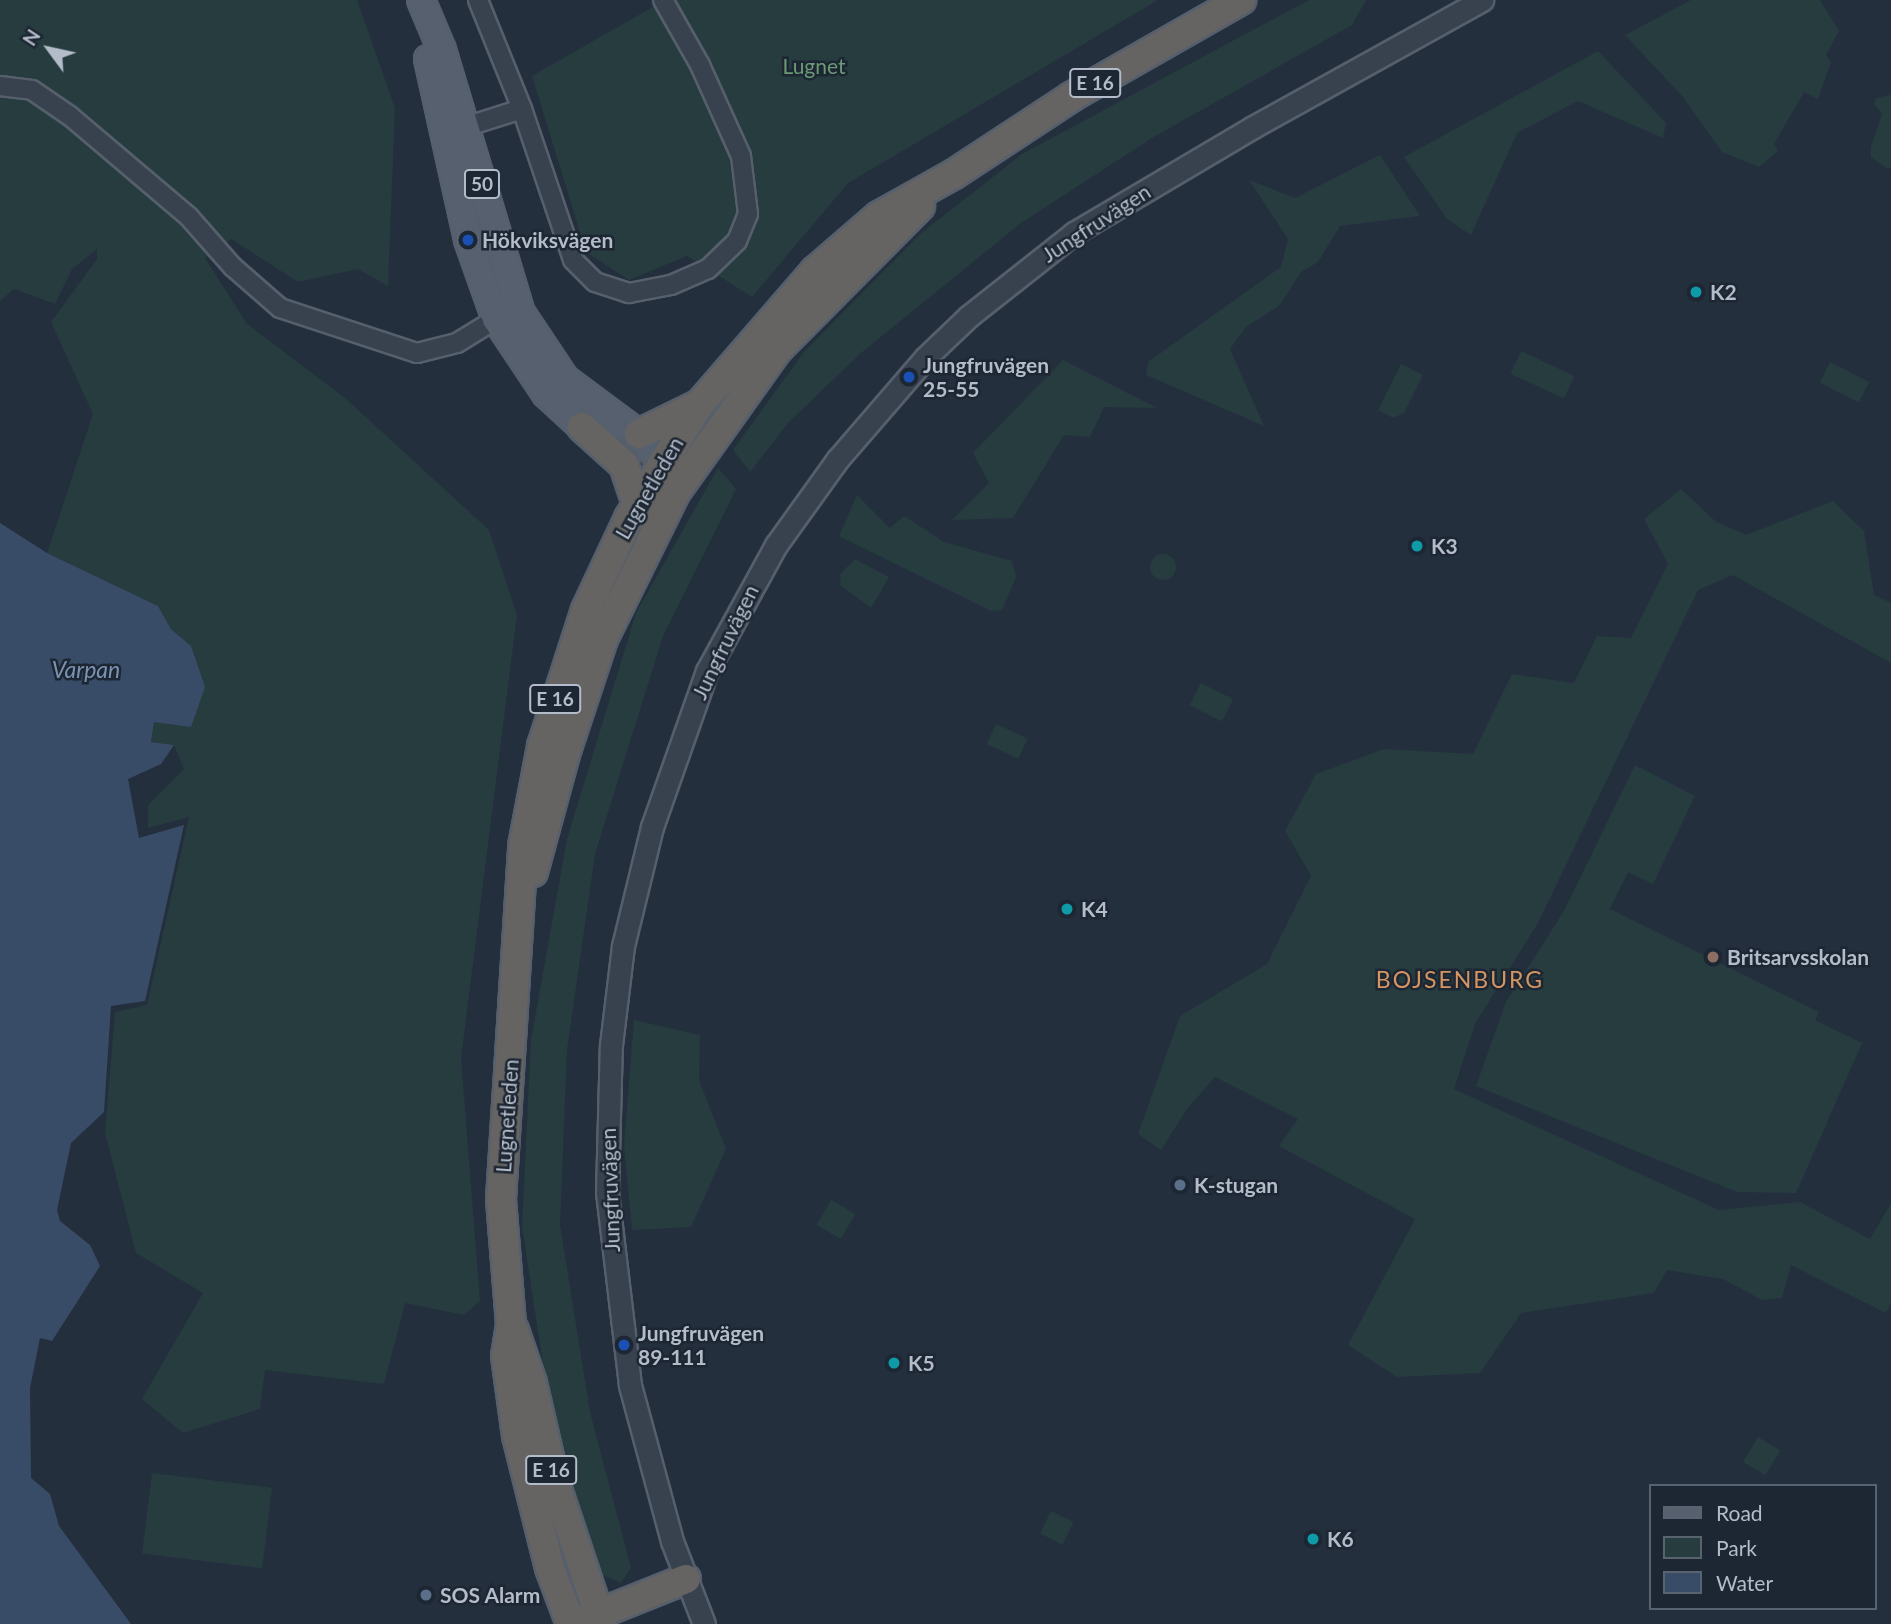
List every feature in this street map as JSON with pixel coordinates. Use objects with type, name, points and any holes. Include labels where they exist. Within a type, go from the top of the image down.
[{"type":"highway","name":"Lugnetleden","points":[[586,1622],[523,1468],[506,1356],[511,1324],[501,1199],[531,795],[556,695],[586,610],[661,462],[699,405],[785,302],[846,243],[879,216],[954,174],[1071,97],[1241,0]]},
{"type":"highway","name":"Lugnetleden","points":[[521,908],[603,639],[632,572],[685,476],[792,333],[954,174]]},
{"type":"highway","points":[[639,434],[699,405]]},
{"type":"highway","name":"50","points":[[582,427],[624,465],[638,504]]},
{"type":"highway","points":[[661,462],[685,476]]},
{"type":"highway","points":[[586,1622],[686,1579]]},
{"type":"main road","name":"50","points":[[424,9],[427,55],[454,129],[468,240],[508,312],[534,380],[582,427],[661,462]]},
{"type":"main road","name":"50","points":[[508,312],[565,379],[639,434],[661,462]]},
{"type":"street","points":[[478,0],[522,109],[569,251],[581,272],[612,291],[653,290],[720,260],[737,241],[748,214],[741,156],[700,65],[663,0]]},
{"type":"street","name":"Jungfruvägen","points":[[704,1624],[686,1579],[640,1429],[614,1280],[607,1193],[611,1045],[623,946],[652,827],[707,671],[734,617],[776,545],[837,460],[925,359],[995,294],[1074,233],[1157,183],[1482,0]]},
{"type":"street","points":[[0,86],[32,90],[70,116],[189,217],[233,267],[280,308],[417,353],[457,343],[508,312]]},
{"type":"street","points":[[454,129],[522,109]]},
{"type":"green space","points":[[0,0],[357,0],[395,108],[388,286],[358,269],[298,282],[231,239],[205,258],[247,324],[345,398],[489,530],[517,615],[461,1058],[480,1301],[464,1315],[405,1303],[384,1384],[265,1370],[260,1409],[183,1433],[142,1399],[203,1293],[136,1253],[105,1133],[115,1012],[147,1005],[189,817],[148,828],[148,805],[184,769],[174,745],[151,742],[154,722],[191,646],[171,629],[158,606],[47,553],[93,414],[51,322],[97,259],[97,249],[72,269],[55,304],[14,289],[0,301]]},
{"type":"green space","name":"Lugnet","points":[[665,0],[1158,0],[848,183],[752,297],[687,256],[629,280],[586,252],[532,76]]},
{"type":"green space","points":[[1309,0],[1366,0],[1352,25],[1152,138],[1021,223],[861,353],[789,422],[750,472],[733,450],[804,352],[919,235],[1022,154]]},
{"type":"green space","points":[[1691,0],[1820,0],[1839,31],[1826,55],[1831,62],[1818,99],[1804,92],[1774,144],[1778,151],[1759,167],[1722,152],[1683,97],[1625,35]]},
{"type":"green space","points":[[1598,51],[1666,123],[1663,138],[1578,101],[1517,133],[1471,235],[1447,219],[1404,157]]},
{"type":"green space","points":[[1891,95],[1891,167],[1887,169],[1871,157],[1871,147],[1882,114],[1874,104],[1876,98]]},
{"type":"green space","points":[[1380,155],[1420,216],[1340,226],[1318,262],[1301,272],[1280,305],[1246,327],[1230,349],[1264,426],[1146,375],[1148,362],[1281,267],[1288,239],[1249,180],[1295,198]]},
{"type":"green space","points":[[1521,351],[1574,376],[1564,399],[1510,374]]},
{"type":"green space","points":[[1063,360],[1157,408],[1104,407],[1090,437],[1064,435],[1013,518],[952,520],[989,483],[973,453]]},
{"type":"green space","points":[[1830,362],[1869,382],[1859,402],[1820,382]]},
{"type":"green space","points":[[1401,364],[1423,375],[1404,413],[1393,418],[1378,410]]},
{"type":"green space","points":[[718,468],[736,489],[663,636],[595,854],[567,1050],[560,1225],[590,1412],[631,1568],[621,1583],[602,1575],[552,1424],[522,1226],[531,1040],[567,839],[636,613]]},
{"type":"green space","points":[[1681,489],[1715,521],[1746,535],[1833,501],[1864,531],[1874,595],[1891,603],[1891,663],[1733,575],[1698,590],[1538,923],[1475,1024],[1454,1089],[1719,1210],[1800,1202],[1870,1239],[1891,1203],[1891,1303],[1886,1313],[1791,1265],[1782,1298],[1762,1300],[1723,1279],[1667,1270],[1654,1293],[1521,1313],[1480,1373],[1397,1377],[1348,1345],[1415,1219],[1279,1146],[1298,1119],[1215,1077],[1187,1109],[1161,1150],[1138,1134],[1180,1016],[1267,964],[1311,876],[1285,831],[1316,774],[1384,749],[1473,754],[1512,674],[1574,683],[1597,636],[1631,638],[1668,564],[1644,519]]},
{"type":"green space","points":[[857,495],[890,528],[904,516],[944,542],[1012,561],[1016,577],[1002,610],[991,611],[839,536]]},
{"type":"green space","points":[[1163,554],[1172,558],[1176,567],[1172,576],[1163,580],[1154,576],[1150,567],[1154,558]]},
{"type":"green space","points":[[855,559],[889,577],[871,608],[841,586],[840,574]]},
{"type":"green space","points":[[1201,683],[1233,699],[1222,722],[1190,705]]},
{"type":"green space","points":[[996,724],[1028,739],[1018,759],[987,744]]},
{"type":"green space","points":[[1635,765],[1695,796],[1653,884],[1628,872],[1610,909],[1819,1012],[1815,1020],[1862,1043],[1796,1193],[1737,1192],[1476,1086],[1506,1002],[1564,911]]},
{"type":"green space","points":[[634,1020],[700,1035],[699,1080],[726,1149],[691,1227],[632,1230],[624,1145]]},
{"type":"green space","points":[[831,1200],[855,1214],[841,1239],[816,1225]]},
{"type":"green space","points":[[1758,1437],[1780,1450],[1765,1475],[1743,1462]]},
{"type":"green space","points":[[152,1473],[272,1488],[262,1568],[142,1553]]},
{"type":"green space","points":[[1051,1511],[1073,1522],[1063,1544],[1040,1533]]},
{"type":"water","name":"Varpan","points":[[0,523],[47,553],[158,606],[171,629],[191,646],[205,687],[191,727],[154,722],[151,742],[174,745],[161,764],[128,779],[139,838],[184,825],[145,1001],[111,1006],[104,1112],[71,1143],[57,1210],[60,1221],[90,1245],[100,1266],[52,1341],[40,1338],[30,1388],[31,1478],[50,1494],[59,1526],[131,1624],[0,1624]]},
{"type":"place","name":"Hökviksvägen","points":[[468,240]]},
{"type":"place","name":"K2","points":[[1696,292]]},
{"type":"place","name":"Jungfruvägen 25-55","points":[[909,377]]},
{"type":"place","name":"K3","points":[[1417,546]]},
{"type":"place","name":"K4","points":[[1067,909]]},
{"type":"place","name":"Britsarvsskolan","points":[[1713,957]]},
{"type":"place","name":"K-stugan","points":[[1180,1185]]},
{"type":"place","name":"Jungfruvägen 89-111","points":[[624,1345]]},
{"type":"place","name":"K5","points":[[894,1363]]},
{"type":"place","name":"K6","points":[[1313,1539]]},
{"type":"place","name":"SOS Alarm","points":[[426,1595]]},
{"type":"district","name":"BOJSENBURG","points":[[1460,979]]}]
